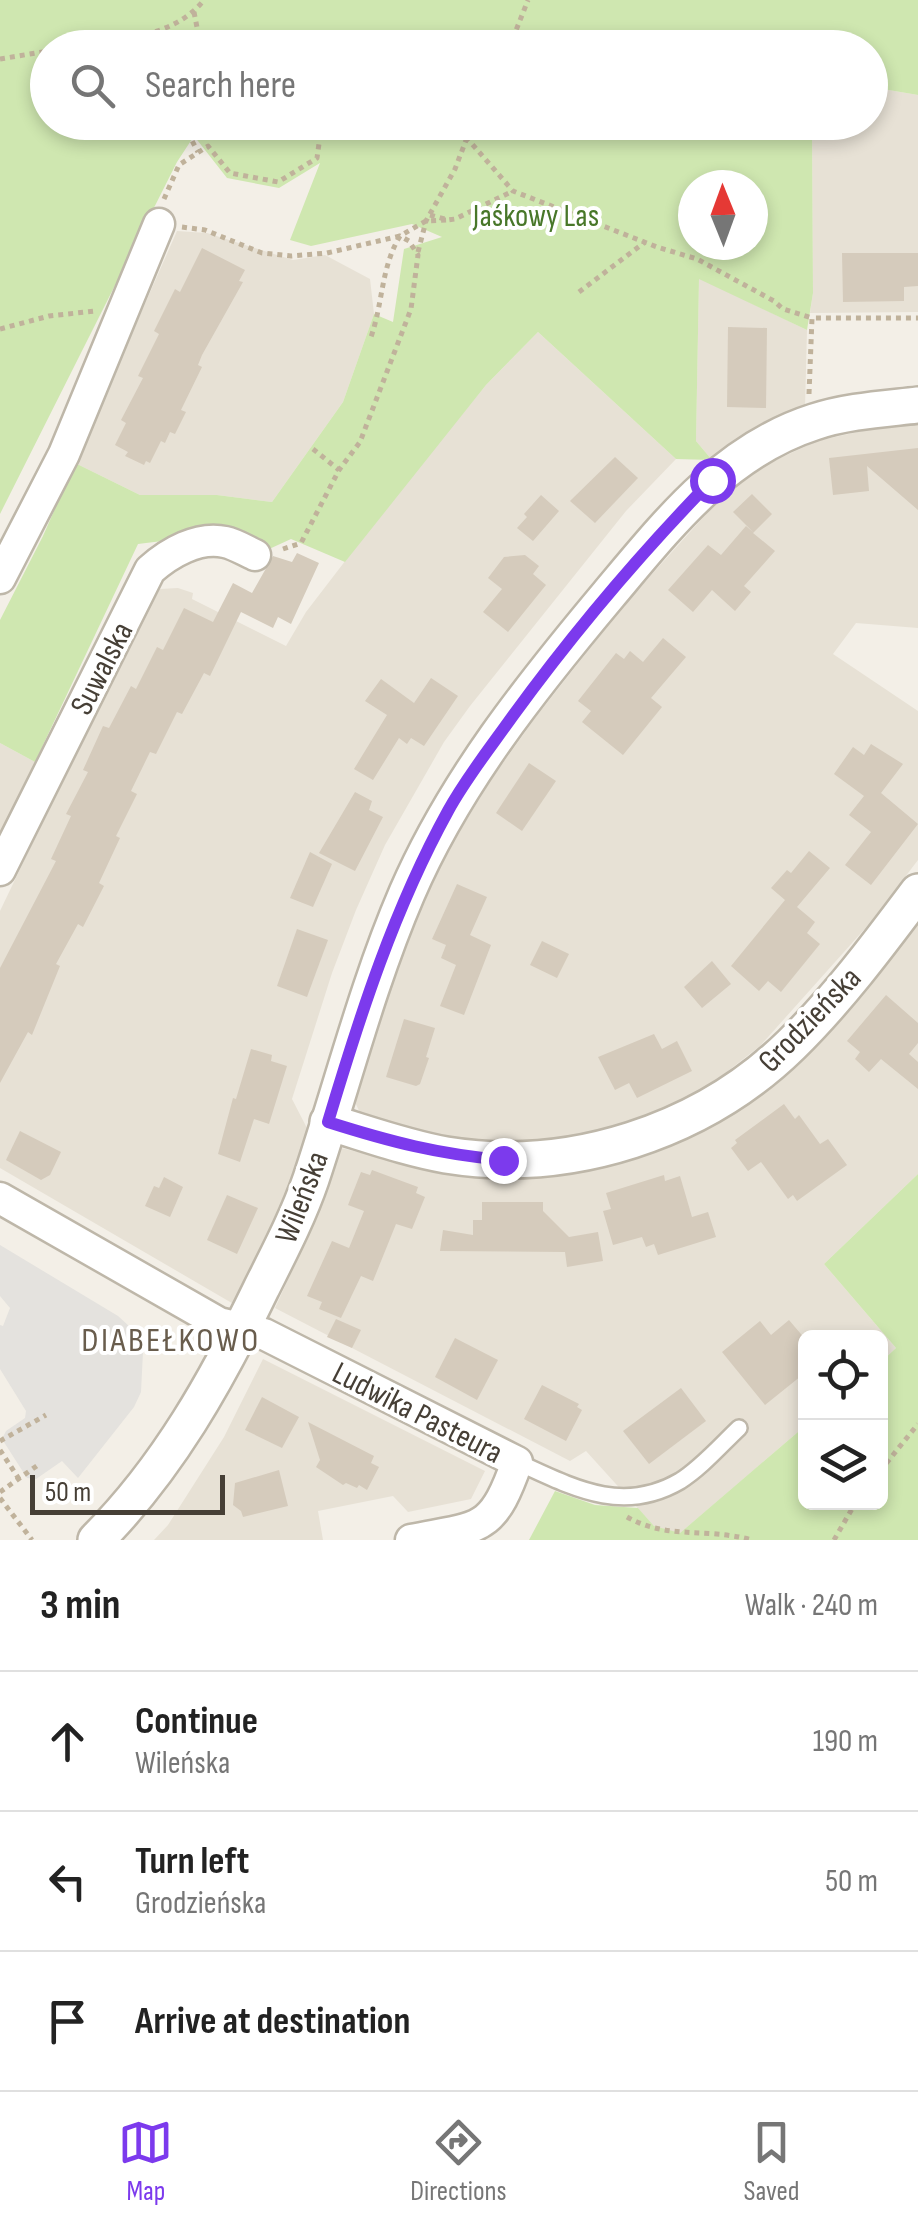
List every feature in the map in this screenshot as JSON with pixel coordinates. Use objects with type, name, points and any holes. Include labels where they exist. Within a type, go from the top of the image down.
[{"type":"street","points":[[0,578],[64,454],[162,212]]},
{"type":"street","name":"Wileńska","points":[[96,1540],[164,1462],[242,1328],[297,1213],[359,1018],[408,892],[449,809],[554,659],[664,530],[712,480],[748,452],[812,422],[918,405]]},
{"type":"street","name":"Suwalska","points":[[0,870],[150,570],[173,550],[207,543],[223,541],[256,555]]},
{"type":"street","name":"Grodzieńska","points":[[328,1122],[404,1146],[503,1160],[605,1149],[650,1134],[727,1096],[792,1044],[918,892]]},
{"type":"street","points":[[0,1198],[219,1323],[242,1328]]},
{"type":"street","name":"Ludwika Pasteura","points":[[242,1328],[264,1334],[517,1462],[504,1499],[488,1519],[411,1540]]},
{"type":"lane","points":[[517,1462],[606,1498],[629,1498],[680,1480],[739,1428]]},
{"type":"path","points":[[166,30],[194,12],[204,0]]},
{"type":"path","points":[[516,30],[528,0]]},
{"type":"path","points":[[194,12],[198,30]]},
{"type":"path","points":[[0,60],[30,54]]},
{"type":"path","points":[[191,140],[198,152]]},
{"type":"path","points":[[320,140],[317,158],[278,182],[230,173],[208,146],[180,165],[162,212],[262,253],[292,256],[328,253],[400,236],[428,218],[448,220],[504,198],[513,190]]},
{"type":"path","points":[[256,555],[300,543],[339,470],[360,442],[411,308],[428,218],[456,168],[465,140]]},
{"type":"path","points":[[469,140],[513,190],[698,259],[774,300],[783,309],[812,318],[918,318]]},
{"type":"path","points":[[400,236],[409,240],[418,255]]},
{"type":"path","points":[[372,338],[390,253],[400,236]]},
{"type":"path","points":[[579,292],[645,242]]},
{"type":"path","points":[[0,329],[49,316],[123,311]]},
{"type":"path","points":[[812,318],[808,410],[812,422]]},
{"type":"path","points":[[313,449],[339,470]]},
{"type":"path","points":[[0,1441],[46,1415]]},
{"type":"path","points":[[888,1461],[918,1424]]},
{"type":"path","points":[[0,1450],[20,1479]]},
{"type":"path","points":[[32,1540],[0,1495],[38,1465]]},
{"type":"path","points":[[606,1498],[642,1532],[658,1538],[733,1535],[752,1540]]},
{"type":"path","points":[[834,1540],[851,1510]]},
{"type":"shaded area","points":[[888,90],[918,95],[918,312],[810,313],[812,140],[888,140]]},
{"type":"shaded area","points":[[177,231],[207,233],[293,260],[325,255],[370,279],[374,314],[343,402],[272,502],[217,495],[140,495],[75,463]]},
{"type":"shaded area","points":[[699,278],[807,330],[805,408],[712,460],[696,441]]},
{"type":"shaded area","points":[[538,332],[676,459],[626,511],[470,706],[444,742],[385,845],[332,973],[292,1099],[309,1132],[295,1175],[237,1306],[0,1168],[0,911],[150,598],[160,589],[178,588],[193,593],[192,599],[286,646],[306,612],[392,500],[486,385]]},
{"type":"shaded area","points":[[918,424],[918,628],[856,623],[833,654],[918,711],[918,860],[869,924],[760,1046],[697,1095],[647,1118],[569,1139],[469,1142],[361,1115],[355,1102],[395,971],[422,903],[456,837],[535,718],[624,605],[718,501],[763,466],[817,441]]},
{"type":"shaded area","points":[[0,743],[35,762],[0,833]]},
{"type":"shaded area","points":[[918,918],[918,1174],[824,1264],[881,1330],[798,1330],[798,1432],[679,1534],[654,1526],[586,1451],[570,1461],[275,1308],[314,1223],[341,1148],[450,1174],[514,1178],[568,1175],[659,1151],[746,1103]]},
{"type":"shaded area","points":[[0,1245],[118,1316],[130,1327],[143,1352],[141,1392],[134,1407],[78,1478],[62,1461],[36,1479],[27,1478],[2,1439],[6,1431],[25,1418],[26,1411],[0,1369],[0,1325],[3,1326],[10,1308],[0,1296]]},
{"type":"shaded area","points":[[888,1339],[896,1348],[888,1355]]},
{"type":"shaded area","points":[[263,1359],[485,1471],[471,1499],[408,1512],[393,1496],[318,1511],[323,1540],[154,1540],[168,1525],[224,1437]]},
{"type":"green space","points":[[0,0],[918,0],[918,95],[888,90],[888,30],[30,30],[30,140],[191,140],[0,514]]},
{"type":"green space","name":"Jaśkowy Las","points":[[197,140],[812,140],[813,293],[807,330],[699,279],[696,441],[712,460],[676,459],[538,332],[486,385],[345,562],[291,539],[267,550],[227,533],[138,544],[35,762],[0,743],[0,620],[75,463],[140,495],[217,495],[272,502],[343,402],[374,314],[393,322],[404,249],[442,237],[412,224],[311,246],[290,240],[320,163],[279,188],[227,178]]},
{"type":"green space","points":[[918,1174],[918,1540],[529,1540],[555,1491],[595,1505],[638,1508],[654,1526],[680,1533],[798,1432],[798,1510],[888,1510],[888,1355],[896,1348],[888,1339],[888,1330],[881,1330],[824,1264]]},
{"type":"building","points":[[202,248],[245,270],[239,281],[243,282],[202,355],[198,365],[202,367],[181,410],[186,412],[175,434],[170,432],[165,443],[161,441],[150,463],[146,461],[144,465],[125,456],[128,452],[115,445],[126,423],[121,420],[143,378],[138,376],[159,334],[154,331]]},
{"type":"building","points":[[842,253],[918,253],[918,286],[904,287],[904,301],[843,302]]},
{"type":"building","points":[[728,327],[767,328],[766,408],[727,407]]},
{"type":"building","points":[[918,448],[918,510],[867,466],[869,491],[833,495],[829,458]]},
{"type":"building","points":[[615,457],[638,478],[595,523],[570,501]]},
{"type":"building","points":[[752,494],[772,514],[753,533],[775,551],[744,586],[751,592],[735,611],[712,590],[693,612],[668,590],[708,545],[721,555],[746,526],[753,532],[733,512]]},
{"type":"building","points":[[541,495],[559,511],[533,541],[517,528]]},
{"type":"building","points":[[297,553],[319,563],[291,624],[278,617],[273,628],[241,612],[210,676],[204,673],[182,714],[177,712],[156,754],[150,752],[131,791],[137,794],[99,883],[104,886],[83,927],[78,924],[56,964],[60,966],[32,1035],[28,1032],[0,1083],[0,968],[56,861],[51,859],[71,816],[66,814],[88,772],[83,770],[103,726],[109,728],[131,686],[136,689],[157,647],[163,650],[184,608],[213,622],[233,583],[252,593],[273,556],[292,562]]},
{"type":"building","points":[[525,555],[539,566],[533,574],[546,585],[508,632],[483,612],[502,589],[488,578],[504,557]]},
{"type":"building","points":[[663,638],[686,657],[651,698],[662,707],[623,755],[582,722],[591,711],[578,701],[616,653],[624,659],[630,651],[643,662]]},
{"type":"building","points":[[431,678],[458,696],[424,746],[411,738],[407,744],[399,738],[373,780],[354,769],[387,715],[365,701],[381,679],[414,703]]},
{"type":"building","points":[[871,744],[903,764],[881,793],[918,824],[871,885],[845,865],[871,832],[849,815],[864,796],[834,774],[853,747],[864,755]]},
{"type":"building","points":[[529,763],[556,781],[522,831],[496,813]]},
{"type":"building","points":[[355,792],[372,801],[369,810],[383,817],[355,871],[319,853]]},
{"type":"building","points":[[809,851],[830,868],[797,907],[815,922],[807,933],[820,944],[781,992],[768,981],[759,991],[731,966],[785,900],[771,888],[787,870],[791,873]]},
{"type":"building","points":[[310,852],[332,864],[313,907],[290,898]]},
{"type":"building","points":[[457,884],[487,897],[470,935],[491,945],[464,1015],[440,1006],[456,965],[441,958],[446,945],[432,939]]},
{"type":"building","points":[[297,929],[328,940],[307,997],[277,986]]},
{"type":"building","points":[[542,941],[569,954],[557,978],[530,965]]},
{"type":"building","points":[[712,961],[731,984],[702,1008],[684,987]]},
{"type":"building","points":[[886,995],[918,1023],[918,1043],[909,1054],[918,1062],[918,1089],[881,1059],[869,1072],[855,1059],[860,1052],[847,1041]]},
{"type":"building","points":[[404,1019],[435,1028],[426,1057],[429,1058],[416,1086],[386,1077]]},
{"type":"building","points":[[654,1034],[662,1049],[677,1041],[692,1071],[637,1098],[629,1083],[615,1090],[598,1057]]},
{"type":"building","points":[[251,1049],[272,1055],[271,1061],[287,1066],[269,1124],[254,1119],[240,1162],[218,1154]]},
{"type":"building","points":[[784,1104],[795,1119],[799,1115],[820,1144],[828,1139],[847,1165],[797,1201],[793,1195],[788,1199],[761,1162],[748,1171],[731,1148],[737,1143],[735,1140]]},
{"type":"building","points":[[20,1131],[61,1152],[50,1175],[41,1180],[6,1160]]},
{"type":"building","points":[[372,1170],[418,1187],[416,1193],[425,1197],[412,1229],[396,1224],[373,1281],[361,1276],[341,1318],[319,1309],[322,1302],[307,1296],[332,1241],[349,1248],[364,1211],[348,1205],[361,1172],[370,1175]]},
{"type":"building","points":[[664,1175],[665,1181],[680,1176],[692,1217],[708,1212],[716,1237],[658,1255],[654,1244],[646,1247],[642,1237],[613,1245],[603,1211],[611,1209],[606,1193]]},
{"type":"building","points":[[164,1177],[183,1187],[170,1217],[145,1206],[154,1186],[159,1188]]},
{"type":"building","points":[[227,1195],[258,1208],[237,1254],[207,1240]]},
{"type":"building","points":[[482,1202],[543,1202],[543,1211],[569,1237],[598,1232],[603,1261],[567,1267],[565,1252],[440,1251],[443,1230],[473,1235],[473,1220],[482,1220]]},
{"type":"building","points":[[336,1319],[361,1330],[352,1348],[327,1337]]},
{"type":"building","points":[[789,1320],[798,1331],[798,1378],[765,1405],[722,1352],[760,1321],[771,1335]]},
{"type":"building","points":[[455,1338],[498,1360],[477,1400],[435,1377]]},
{"type":"building","points":[[542,1385],[579,1404],[577,1407],[582,1410],[566,1441],[524,1419]]},
{"type":"building","points":[[681,1388],[706,1421],[649,1464],[623,1431]]},
{"type":"building","points":[[262,1397],[299,1417],[282,1448],[245,1430]]},
{"type":"building","points":[[308,1422],[374,1456],[371,1463],[379,1467],[367,1490],[359,1485],[343,1485],[316,1467],[320,1460]]},
{"type":"building","points":[[279,1470],[288,1506],[243,1517],[233,1505],[235,1483]]},
{"type":"district","name":"DIABEŁKOWO","points":[[171,1339]]},
{"type":"route","points":[[503,1160],[404,1146],[328,1122],[359,1018],[408,892],[449,809],[554,659],[712,480]]}]
